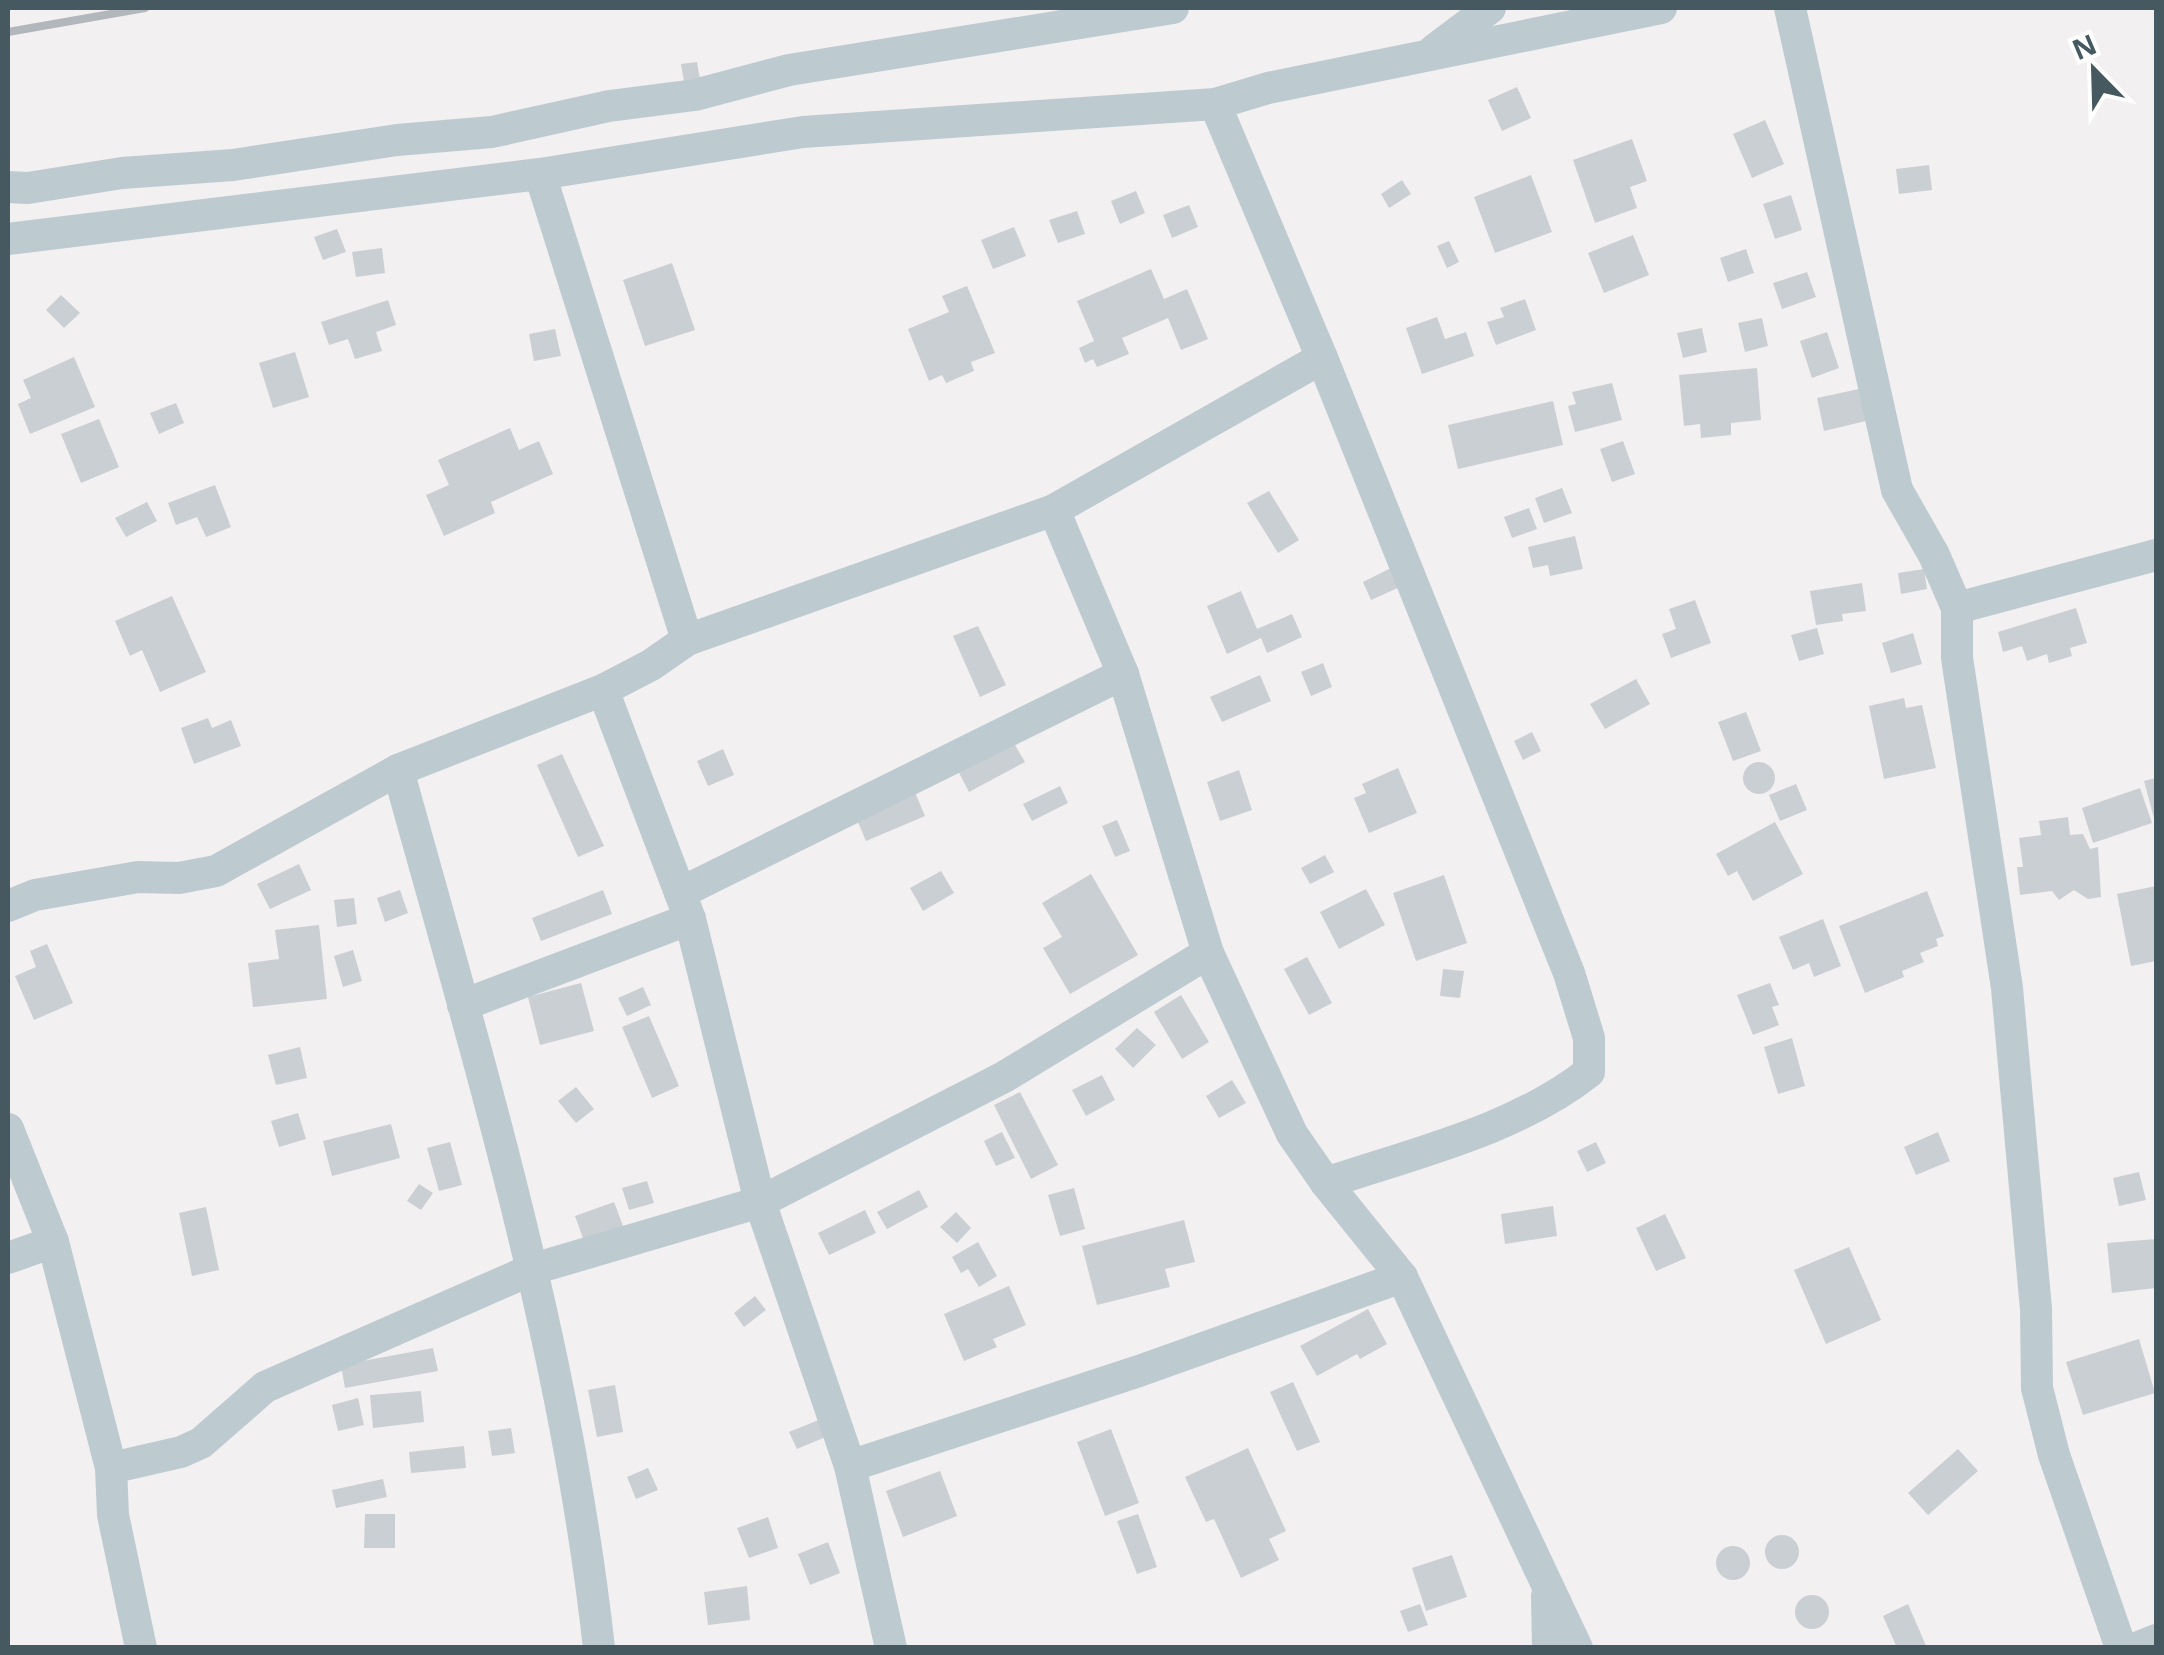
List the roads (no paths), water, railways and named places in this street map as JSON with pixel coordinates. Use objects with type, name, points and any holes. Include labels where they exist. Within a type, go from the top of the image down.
[{"type":"street","points":[[8,187],[28,188],[122,173],[234,164],[398,140],[492,132],[609,106],[695,95],[790,70],[1173,8]]},
{"type":"street","points":[[1426,56],[1490,8]]},
{"type":"street","points":[[8,239],[540,174],[803,132],[1215,104],[1268,88],[1660,8]]},
{"type":"street","points":[[1790,8],[1897,490],[1934,555],[1957,608],[1957,658],[2007,988],[2036,1309],[2038,1388],[2054,1455],[2121,1648]]},
{"type":"street","points":[[1215,104],[1322,358],[1569,973],[1589,1038],[1590,1072],[1528,1113],[1326,1183]]},
{"type":"street","points":[[540,174],[687,640]]},
{"type":"street","points":[[8,906],[35,895],[138,877],[179,878],[216,871],[398,770],[604,690],[687,640],[1054,510],[1322,358]]},
{"type":"street","points":[[1054,510],[1123,674],[1208,953],[1292,1134],[1402,1277],[1578,1648]]},
{"type":"street","points":[[1957,608],[2156,555]]},
{"type":"street","points":[[463,1005],[685,906],[1123,674]]},
{"type":"street","points":[[604,690],[685,906],[760,1202],[850,1466],[891,1648]]},
{"type":"street","points":[[398,770],[533,1269],[591,1576],[599,1648]]},
{"type":"street","points":[[111,1468],[181,1452],[201,1443],[265,1387],[533,1269],[760,1202],[1004,1077],[1208,953]]},
{"type":"street","points":[[8,1129],[52,1242],[111,1468],[113,1515],[141,1648]]},
{"type":"street","points":[[8,1258],[52,1242]]},
{"type":"street","points":[[850,1466],[1139,1371],[1402,1277]]},
{"type":"street","points":[[1547,1581],[1548,1648]]},
{"type":"street","points":[[2136,1648],[2156,1640]]},
{"type":"railway","points":[[8,32],[145,8]]}]
